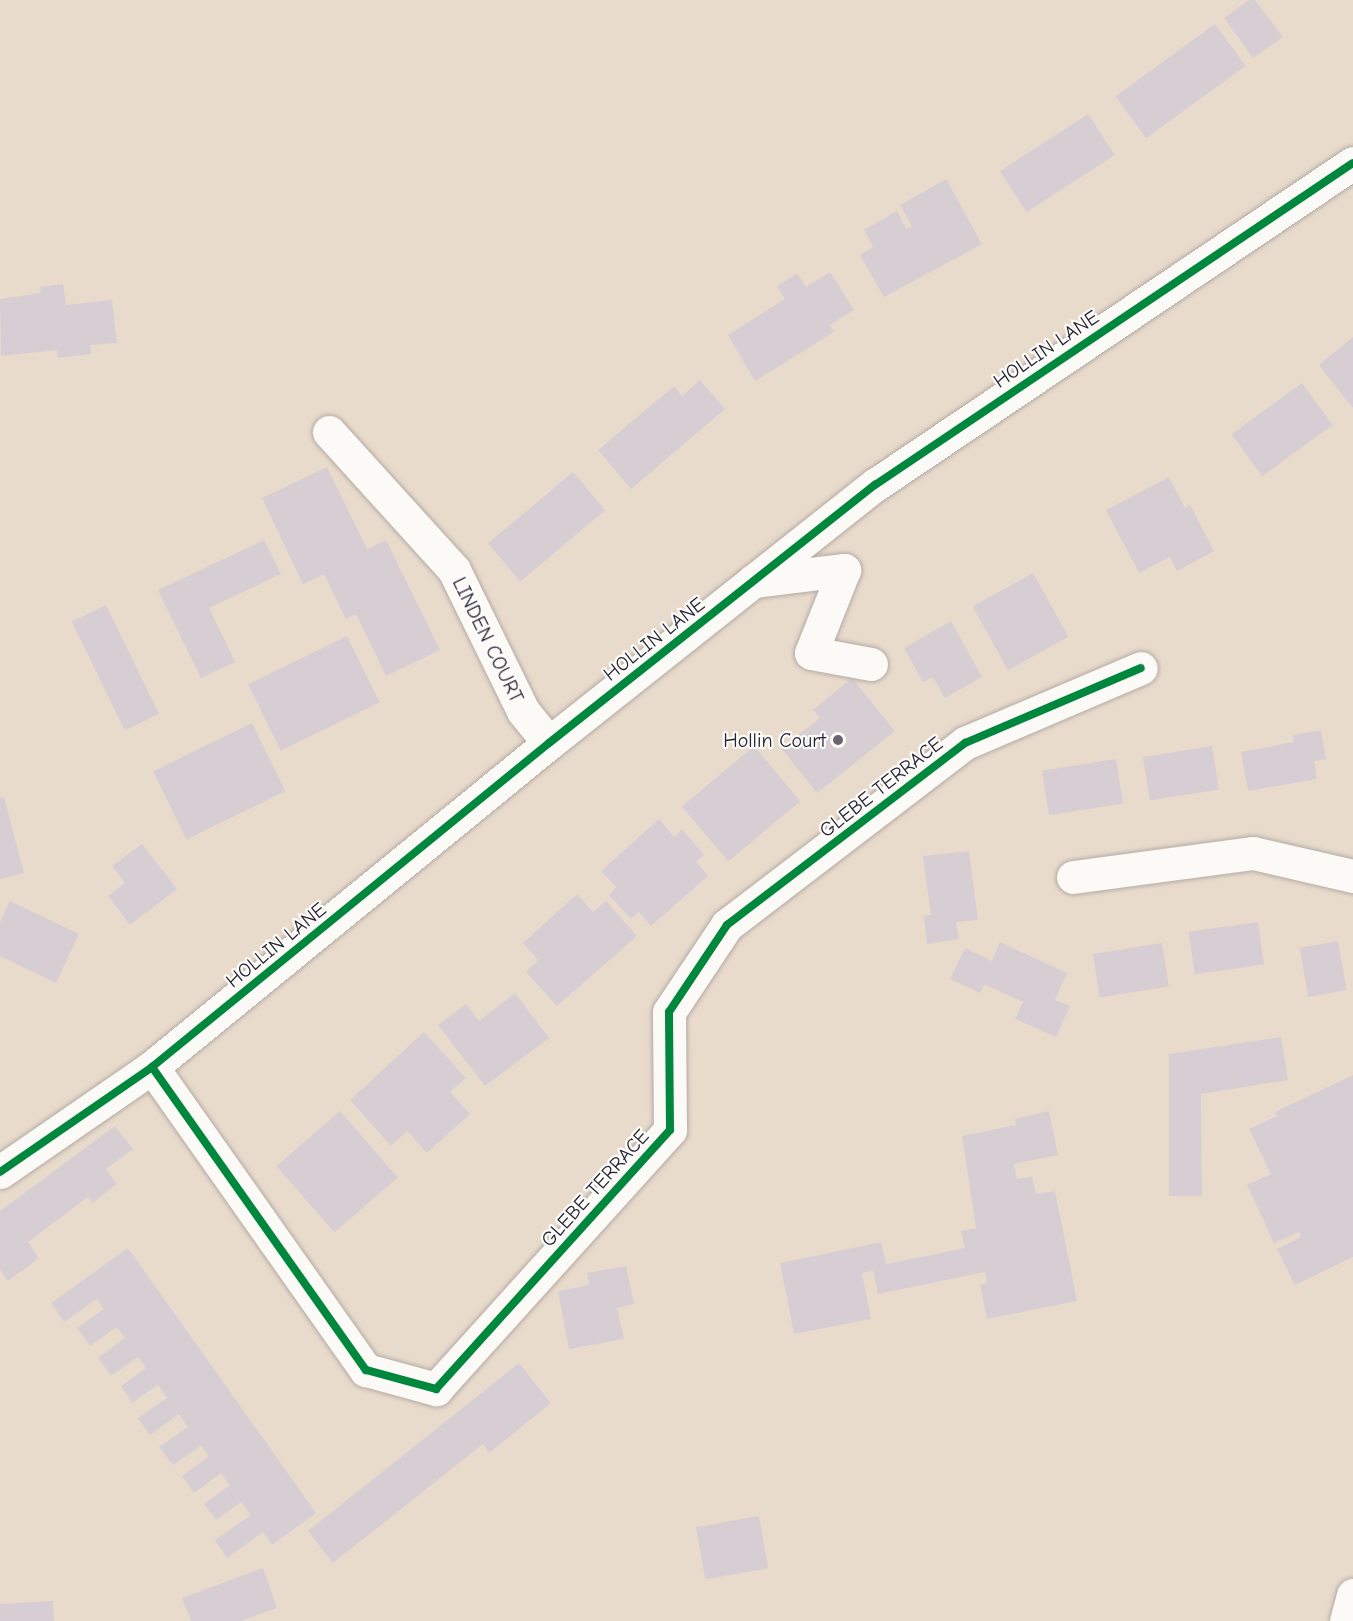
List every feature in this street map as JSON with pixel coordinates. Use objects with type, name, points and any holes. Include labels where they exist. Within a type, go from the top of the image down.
[{"type":"street","name":"HOLLIN LANE","points":[[0,1172],[152,1067],[549,743],[875,485],[1353,164]]},
{"type":"street","name":"LINDEN COURT","points":[[329,432],[454,570],[523,711],[549,743]]},
{"type":"street","points":[[753,581],[844,570],[812,653],[871,664]]},
{"type":"street","name":"GLEBE TERRACE","points":[[152,1067],[366,1370],[436,1389],[670,1130],[669,1012],[727,925],[965,743],[1141,668]]},
{"type":"street","points":[[1073,877],[1253,853],[1353,876]]},
{"type":"street","points":[[1346,1621],[1353,1595]]},
{"type":"building","points":[[1249,0],[1255,0],[1283,37],[1253,58],[1224,18]]},
{"type":"building","points":[[1215,24],[1246,66],[1146,138],[1115,96]]},
{"type":"building","points":[[1088,114],[1115,155],[1027,212],[1000,171]]},
{"type":"building","points":[[946,179],[982,244],[884,297],[860,255],[873,247],[864,230],[897,211],[906,229],[912,226],[900,205]]},
{"type":"building","points":[[830,272],[854,310],[830,325],[834,332],[755,381],[728,335],[785,299],[777,286],[797,273],[806,287]]},
{"type":"building","points":[[63,284],[66,305],[112,300],[117,343],[90,345],[91,354],[58,358],[57,350],[1,356],[0,299],[41,293],[40,287]]},
{"type":"building","points":[[1353,337],[1353,408],[1319,365]]},
{"type":"building","points":[[700,380],[725,409],[631,489],[598,450],[674,386],[682,396]]},
{"type":"building","points":[[1302,383],[1333,425],[1262,476],[1232,434]]},
{"type":"building","points":[[327,467],[367,549],[386,540],[440,650],[386,676],[356,614],[346,619],[324,574],[303,584],[262,498]]},
{"type":"building","points":[[573,472],[605,510],[520,582],[488,543]]},
{"type":"building","points":[[1169,477],[1185,508],[1190,505],[1214,551],[1177,571],[1170,557],[1139,573],[1106,510]]},
{"type":"building","points":[[264,540],[281,574],[209,608],[235,662],[201,678],[158,590]]},
{"type":"building","points":[[1033,573],[1068,637],[1008,670],[973,606]]},
{"type":"building","points":[[106,605],[159,714],[125,730],[72,622]]},
{"type":"building","points":[[951,621],[982,677],[945,698],[933,677],[923,682],[904,648]]},
{"type":"building","points":[[347,636],[379,703],[281,751],[248,684]]},
{"type":"building","name":"Hollin Court","points":[[852,678],[895,731],[817,793],[781,748],[820,718],[813,710]]},
{"type":"building","points":[[252,723],[285,791],[186,840],[153,771]]},
{"type":"building","points":[[1321,730],[1326,759],[1314,761],[1317,779],[1248,791],[1241,752],[1294,742],[1293,735]]},
{"type":"building","points":[[754,746],[800,801],[728,862],[682,806]]},
{"type":"building","points":[[1212,746],[1219,789],[1150,800],[1143,757]]},
{"type":"building","points":[[1116,759],[1123,803],[1049,815],[1042,771]]},
{"type":"building","points":[[4,797],[24,873],[0,879],[0,798]]},
{"type":"building","points":[[659,819],[674,837],[682,829],[704,855],[696,861],[708,876],[651,926],[639,912],[631,919],[609,895],[616,887],[601,871]]},
{"type":"building","points":[[142,844],[177,889],[130,925],[108,896],[125,883],[112,866]]},
{"type":"building","points":[[969,851],[978,920],[956,922],[959,939],[927,944],[924,916],[931,915],[923,856]]},
{"type":"building","points":[[577,894],[593,912],[606,901],[637,936],[557,1006],[526,972],[538,960],[523,943]]},
{"type":"building","points":[[10,901],[79,934],[56,983],[0,956],[0,922]]},
{"type":"building","points":[[1258,922],[1264,965],[1195,974],[1189,932]]},
{"type":"building","points":[[1338,941],[1347,990],[1308,997],[1300,948]]},
{"type":"building","points":[[1000,942],[1067,973],[1055,1000],[1070,1006],[1056,1037],[1015,1019],[1023,1002],[984,984],[980,993],[950,979],[965,948],[992,961]]},
{"type":"building","points":[[1162,943],[1169,986],[1100,997],[1093,954]]},
{"type":"building","points":[[515,993],[549,1038],[485,1086],[438,1025],[466,1004],[479,1021]]},
{"type":"building","points":[[424,1032],[466,1078],[450,1092],[470,1114],[427,1153],[407,1131],[391,1146],[350,1100]]},
{"type":"building","points":[[1281,1037],[1288,1080],[1201,1094],[1202,1196],[1169,1196],[1169,1054]]},
{"type":"building","points":[[1353,1075],[1353,1257],[1295,1285],[1277,1249],[1301,1237],[1299,1232],[1274,1243],[1247,1185],[1271,1174],[1249,1129],[1277,1116],[1275,1112]]},
{"type":"building","points":[[340,1111],[398,1177],[334,1233],[277,1166]]},
{"type":"building","points":[[1049,1111],[1058,1155],[1014,1164],[1017,1179],[1032,1177],[1036,1194],[1055,1191],[1077,1301],[987,1319],[980,1285],[987,1283],[985,1272],[878,1294],[873,1271],[862,1273],[871,1319],[794,1334],[780,1263],[881,1242],[886,1264],[965,1248],[961,1231],[976,1228],[962,1136],[1016,1125],[1015,1119]]},
{"type":"building","points":[[115,1126],[133,1149],[106,1169],[117,1184],[92,1203],[88,1197],[28,1242],[39,1258],[8,1281],[0,1270],[0,1211]]},
{"type":"building","points":[[128,1248],[316,1513],[272,1545],[263,1532],[227,1558],[215,1540],[251,1515],[241,1502],[216,1520],[204,1504],[230,1485],[221,1473],[194,1493],[182,1476],[209,1456],[201,1446],[173,1465],[159,1447],[188,1427],[179,1414],[150,1435],[138,1418],[167,1398],[158,1385],[132,1403],[121,1386],[146,1368],[138,1357],[111,1376],[98,1358],[125,1338],[117,1327],[90,1346],[77,1328],[104,1309],[97,1299],[64,1322],[51,1303]]},
{"type":"building","points":[[626,1266],[634,1304],[617,1308],[624,1339],[569,1349],[558,1291],[589,1285],[587,1273]]},
{"type":"building","points":[[519,1363],[551,1403],[489,1453],[483,1444],[333,1563],[308,1531]]},
{"type":"building","points":[[759,1516],[768,1568],[705,1579],[696,1527]]},
{"type":"building","points":[[263,1568],[277,1608],[241,1621],[191,1621],[182,1598]]},
{"type":"building","points":[[53,1601],[54,1621],[0,1621],[0,1604]]},
{"type":"cycle path","points":[[0,1172],[152,1067],[549,743],[875,485],[1353,163]]},
{"type":"cycle path","points":[[152,1067],[366,1370],[436,1389],[670,1130],[669,1012],[727,925],[965,743],[1141,668]]},
{"type":"place","name":"Hollin Court","points":[[838,740]]}]
